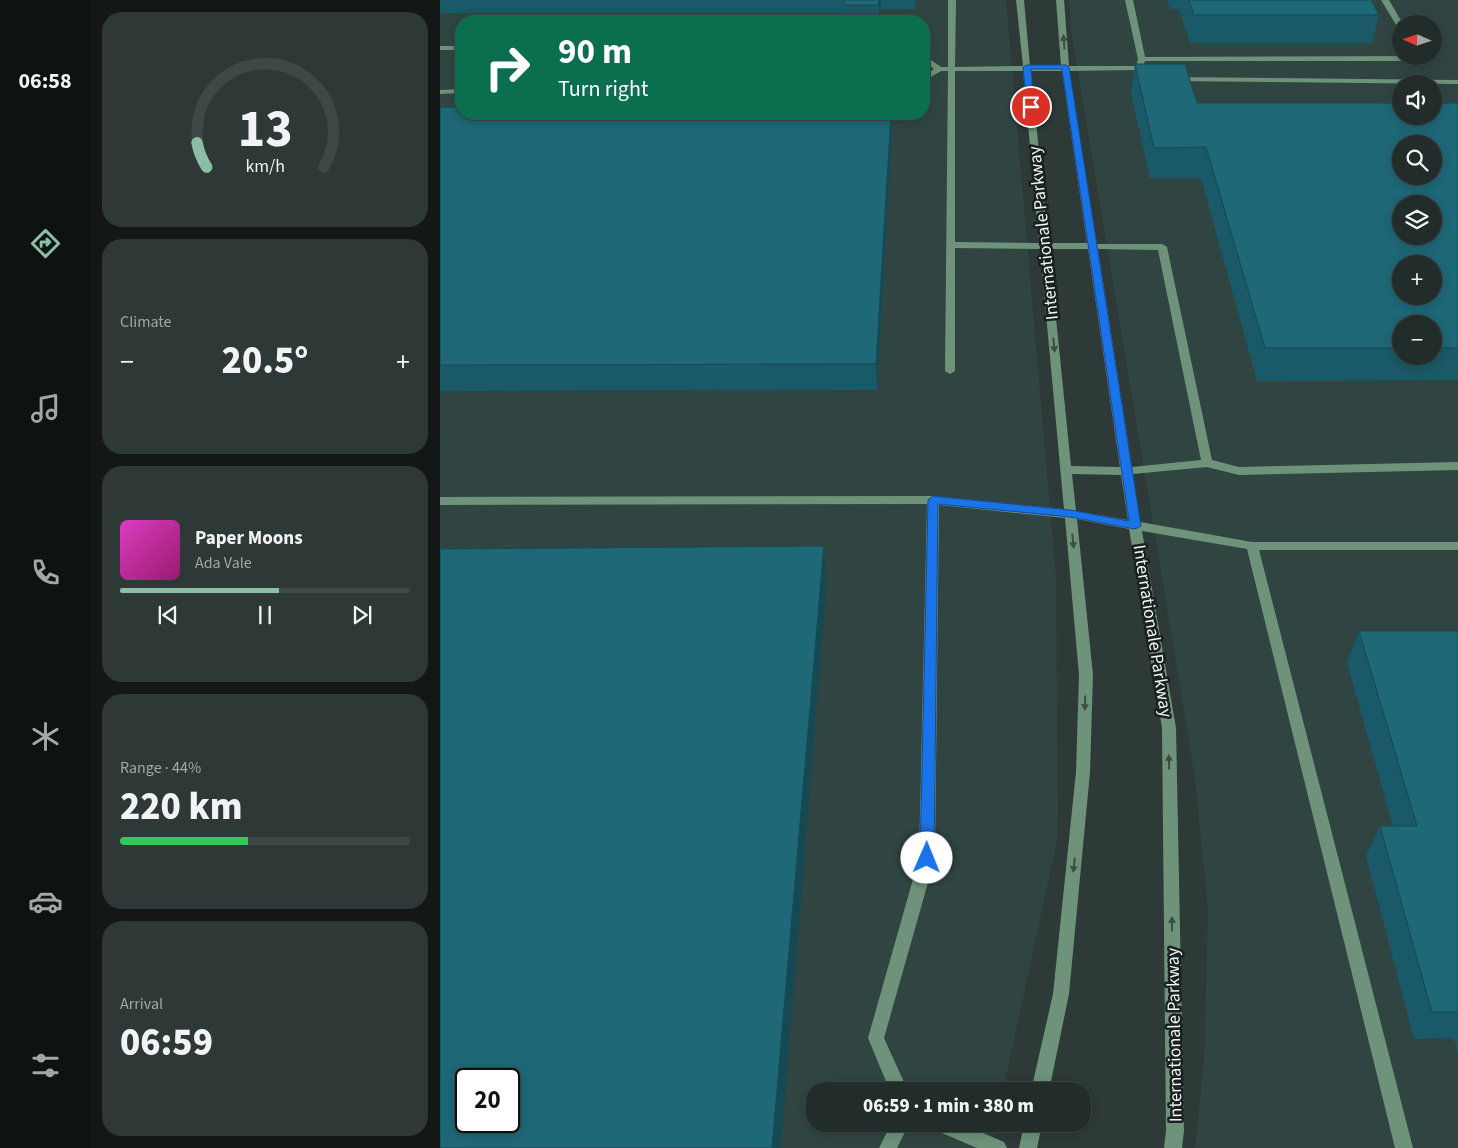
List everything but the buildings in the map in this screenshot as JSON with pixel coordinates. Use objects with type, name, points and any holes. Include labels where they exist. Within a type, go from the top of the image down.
[{"type":"street","points":[[950,371],[952,0]]},
{"type":"street","name":"Internationale Parkway","points":[[1020,0],[1086,675],[1083,772],[1061,994],[1042,1082]]},
{"type":"street","name":"Internationale Parkway","points":[[1060,0],[1066,67],[1135,526],[1169,728],[1175,1131],[1173,1148]]},
{"type":"street","points":[[1129,0],[1142,59],[1138,68]]},
{"type":"street","points":[[1385,0],[1394,15]]},
{"type":"street","points":[[440,48],[455,48]]},
{"type":"street","points":[[1142,59],[1392,59]]},
{"type":"street","points":[[930,62],[939,69]]},
{"type":"street","points":[[930,75],[939,69],[1066,67],[1138,68],[1177,80],[1458,82]]},
{"type":"street","points":[[440,92],[455,91]]},
{"type":"street","points":[[951,245],[1162,247],[1208,463]]},
{"type":"street","points":[[1066,470],[1127,471],[1208,463],[1239,471],[1458,466]]},
{"type":"street","points":[[895,1082],[876,1038],[927,858],[933,500]]},
{"type":"street","points":[[440,501],[933,500],[1070,514],[1252,546],[1458,546]]},
{"type":"street","points":[[1252,546],[1404,1148]]},
{"type":"street","points":[[888,1148],[896,1132]]},
{"type":"street","points":[[959,1132],[998,1148]]},
{"type":"street","points":[[1028,1148],[1031,1132]]},
{"type":"shaded area","points":[[440,0],[1006,0],[1056,577],[1058,836],[1005,1082],[806,1082],[806,1132],[994,1132],[991,1148],[440,1148]]},
{"type":"shaded area","points":[[1069,0],[1458,0],[1458,1148],[1195,1148],[1204,1061],[1208,912],[1195,778],[1071,29]]},
{"type":"route","points":[[927,858],[933,500],[1070,514],[1135,526],[1066,67],[1027,67],[1031,107]]}]
